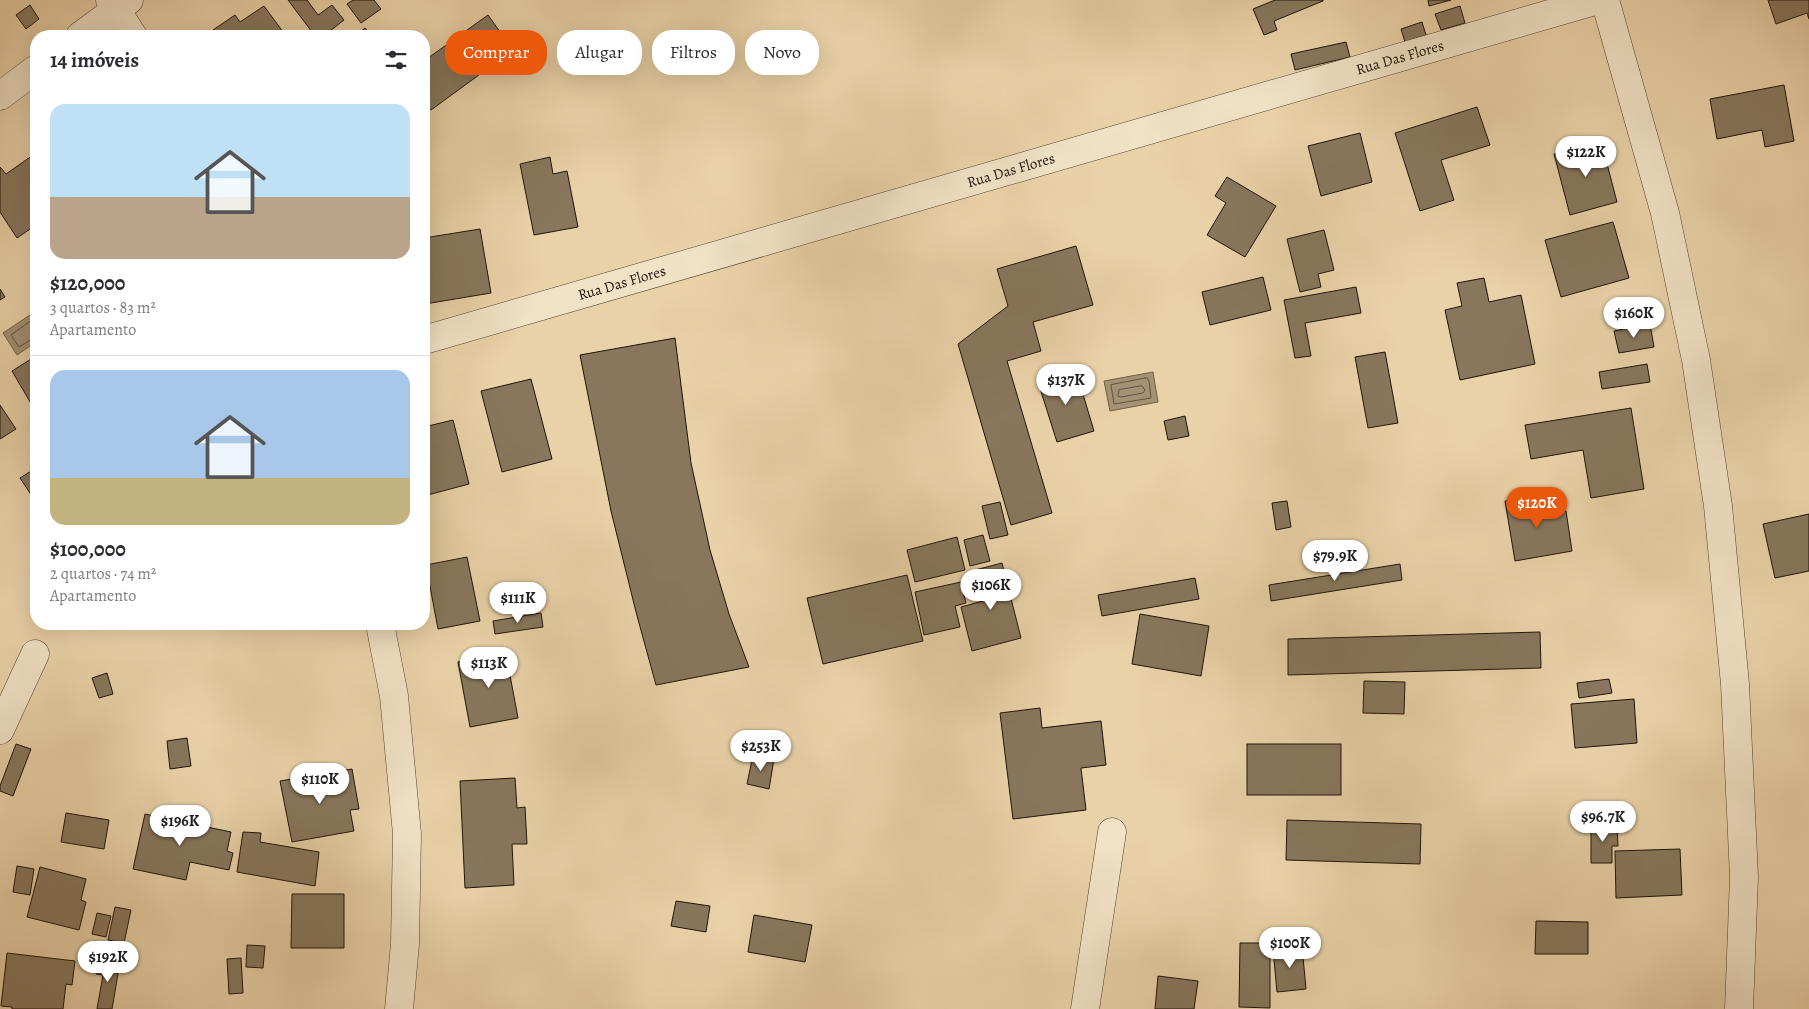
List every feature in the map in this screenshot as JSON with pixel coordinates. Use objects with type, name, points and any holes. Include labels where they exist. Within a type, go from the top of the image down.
[{"type":"street","name":"Rua Das Flores","points":[[430,338],[1598,0]]},
{"type":"street","points":[[1605,0],[1665,213],[1696,360],[1718,506],[1735,684],[1744,867],[1739,1009]]},
{"type":"street","points":[[87,30],[118,3],[130,30]]},
{"type":"street","points":[[0,96],[30,74]]},
{"type":"street","points":[[381,630],[394,696],[407,834],[404,944],[399,1009]]},
{"type":"street","points":[[0,730],[35,654]]},
{"type":"street","points":[[1085,1009],[1112,832]]},
{"type":"water","points":[[30,315],[30,346],[17,355],[3,333]]},
{"type":"water","points":[[1153,372],[1158,402],[1110,411],[1104,381]]},
{"type":"building","points":[[288,0],[307,0],[318,15],[332,5],[344,20],[331,30],[310,30]]},
{"type":"building","points":[[353,0],[374,0],[381,9],[361,23],[347,4]]},
{"type":"building","points":[[1275,0],[1323,1],[1274,21],[1277,30],[1264,35],[1253,9]]},
{"type":"building","points":[[1428,0],[1451,0],[1429,6]]},
{"type":"building","points":[[1768,0],[1809,0],[1809,19],[1807,13],[1776,24]]},
{"type":"building","points":[[30,5],[39,19],[26,29],[16,15]]},
{"type":"building","points":[[264,6],[282,30],[213,30],[235,15],[240,22]]},
{"type":"building","points":[[1460,6],[1465,23],[1441,30],[1435,14]]},
{"type":"building","points":[[488,15],[499,30],[467,30]]},
{"type":"building","points":[[1422,22],[1426,35],[1405,42],[1401,29]]},
{"type":"building","points":[[1346,42],[1350,57],[1295,70],[1291,54]]},
{"type":"building","points":[[445,46],[445,75],[479,75],[431,110],[430,57]]},
{"type":"building","points":[[1784,85],[1794,141],[1765,147],[1762,130],[1717,139],[1710,99]]},
{"type":"building","points":[[1477,107],[1490,145],[1441,160],[1454,200],[1420,211],[1395,133]]},
{"type":"building","points":[[1360,133],[1372,182],[1321,196],[1308,146]]},
{"type":"building","points":[[1601,141],[1617,202],[1570,215],[1554,154]]},
{"type":"building","points":[[30,157],[30,229],[17,238],[0,212],[0,167],[6,174]]},
{"type":"building","points":[[550,157],[553,174],[567,171],[578,227],[534,235],[520,164]]},
{"type":"building","points":[[1227,177],[1276,206],[1245,257],[1207,235],[1226,203],[1215,196]]},
{"type":"building","points":[[1613,222],[1629,278],[1561,297],[1545,240]]},
{"type":"building","points":[[480,229],[491,293],[430,303],[430,237]]},
{"type":"building","points":[[1324,230],[1334,270],[1318,274],[1321,287],[1300,292],[1287,239]]},
{"type":"building","points":[[1076,246],[1093,305],[1033,322],[1041,351],[1007,361],[1052,513],[1011,525],[958,344],[1008,306],[997,269]]},
{"type":"building","points":[[1263,277],[1271,310],[1210,325],[1202,292]]},
{"type":"building","points":[[1484,278],[1489,302],[1521,295],[1535,364],[1460,380],[1445,310],[1462,306],[1457,283]]},
{"type":"building","points":[[1356,287],[1361,313],[1305,323],[1311,356],[1295,358],[1284,300]]},
{"type":"building","points":[[0,289],[5,297],[0,300]]},
{"type":"building","points":[[1650,324],[1654,347],[1619,353],[1614,331]]},
{"type":"building","points":[[675,338],[691,463],[710,550],[729,614],[749,667],[656,685],[611,511],[580,355]]},
{"type":"building","points":[[1385,352],[1398,423],[1368,428],[1355,357]]},
{"type":"building","points":[[30,360],[30,402],[12,371]]},
{"type":"building","points":[[1647,364],[1650,382],[1602,389],[1599,372]]},
{"type":"building","points":[[1076,371],[1094,431],[1057,442],[1038,382]]},
{"type":"building","points":[[531,379],[552,459],[502,472],[481,391]]},
{"type":"building","points":[[0,405],[16,429],[0,439]]},
{"type":"building","points":[[1631,408],[1644,489],[1591,498],[1583,450],[1531,459],[1525,425]]},
{"type":"building","points":[[1185,416],[1189,436],[1168,440],[1164,421]]},
{"type":"building","points":[[453,420],[469,484],[430,494],[430,426]]},
{"type":"building","points":[[30,472],[30,493],[20,478]]},
{"type":"building","points":[[1543,494],[1546,514],[1566,511],[1572,551],[1515,561],[1505,501]]},
{"type":"building","points":[[1287,501],[1291,527],[1276,530],[1272,503]]},
{"type":"building","points":[[1000,502],[1008,535],[990,539],[982,506]]},
{"type":"building","points":[[1809,514],[1809,571],[1775,578],[1763,524]]},
{"type":"building","points":[[983,535],[990,561],[970,566],[964,540]]},
{"type":"building","points":[[957,537],[965,570],[915,582],[907,550]]},
{"type":"building","points":[[467,557],[480,621],[438,629],[430,586],[430,564]]},
{"type":"building","points":[[1002,563],[1021,638],[972,651],[961,607],[983,601],[975,570]]},
{"type":"building","points":[[1400,564],[1402,580],[1271,601],[1269,585]]},
{"type":"building","points":[[907,575],[923,641],[823,664],[807,598]]},
{"type":"building","points":[[1195,578],[1199,599],[1102,616],[1098,595]]},
{"type":"building","points":[[961,582],[966,603],[955,606],[960,627],[924,635],[915,592]]},
{"type":"building","points":[[541,613],[543,627],[495,634],[493,621]]},
{"type":"building","points":[[1140,614],[1209,626],[1201,676],[1132,664]]},
{"type":"building","points":[[1540,632],[1541,668],[1288,675],[1288,639]]},
{"type":"building","points":[[512,651],[516,669],[509,670],[518,718],[470,727],[458,662]]},
{"type":"building","points":[[107,673],[113,694],[99,698],[92,678]]},
{"type":"building","points":[[1609,679],[1612,693],[1579,698],[1577,683]]},
{"type":"building","points":[[1364,681],[1405,682],[1404,714],[1363,713]]},
{"type":"building","points":[[1634,699],[1637,743],[1575,748],[1571,704]]},
{"type":"building","points":[[1040,708],[1042,728],[1101,721],[1106,765],[1081,768],[1086,810],[1013,819],[1000,713]]},
{"type":"building","points":[[187,738],[191,766],[170,769],[167,741]]},
{"type":"building","points":[[16,744],[31,749],[13,796],[0,791],[0,786]]},
{"type":"building","points":[[1247,744],[1341,744],[1341,795],[1247,795]]},
{"type":"building","points":[[753,755],[774,759],[769,789],[747,784]]},
{"type":"building","points":[[352,769],[359,809],[350,810],[354,831],[292,842],[280,781]]},
{"type":"building","points":[[515,778],[517,808],[525,807],[527,844],[512,844],[514,885],[465,888],[460,781]]},
{"type":"building","points":[[66,813],[109,820],[104,849],[61,842]]},
{"type":"building","points":[[145,814],[231,832],[227,851],[233,853],[229,870],[190,862],[186,880],[133,869]]},
{"type":"building","points":[[1287,820],[1421,824],[1420,864],[1286,860]]},
{"type":"building","points":[[1617,824],[1618,846],[1612,846],[1612,863],[1591,863],[1591,825]]},
{"type":"building","points":[[243,832],[261,833],[260,842],[319,852],[315,886],[237,872]]},
{"type":"building","points":[[1680,849],[1682,895],[1616,898],[1615,851]]},
{"type":"building","points":[[17,866],[34,869],[30,895],[13,892]]},
{"type":"building","points":[[40,867],[86,879],[81,900],[86,902],[79,930],[27,917]]},
{"type":"building","points":[[292,894],[344,894],[344,948],[291,948]]},
{"type":"building","points":[[676,901],[710,906],[706,932],[671,926]]},
{"type":"building","points":[[115,907],[131,910],[124,943],[108,940]]},
{"type":"building","points":[[97,913],[111,916],[106,937],[92,934]]},
{"type":"building","points":[[754,915],[812,925],[805,962],[748,952]]},
{"type":"building","points":[[1536,921],[1588,922],[1588,954],[1535,954]]},
{"type":"building","points":[[1240,943],[1270,943],[1270,1008],[1239,1007]]},
{"type":"building","points":[[247,945],[265,946],[263,968],[246,967]]},
{"type":"building","points":[[1302,946],[1306,989],[1277,992],[1273,949]]},
{"type":"building","points":[[7,953],[75,961],[72,985],[66,984],[63,1009],[12,1009],[12,1007],[1,1006]]},
{"type":"building","points":[[241,958],[243,993],[229,994],[227,959]]},
{"type":"building","points":[[99,959],[120,962],[112,1009],[97,1009],[103,975],[96,974]]},
{"type":"building","points":[[1158,976],[1198,981],[1194,1009],[1155,1009]]}]
